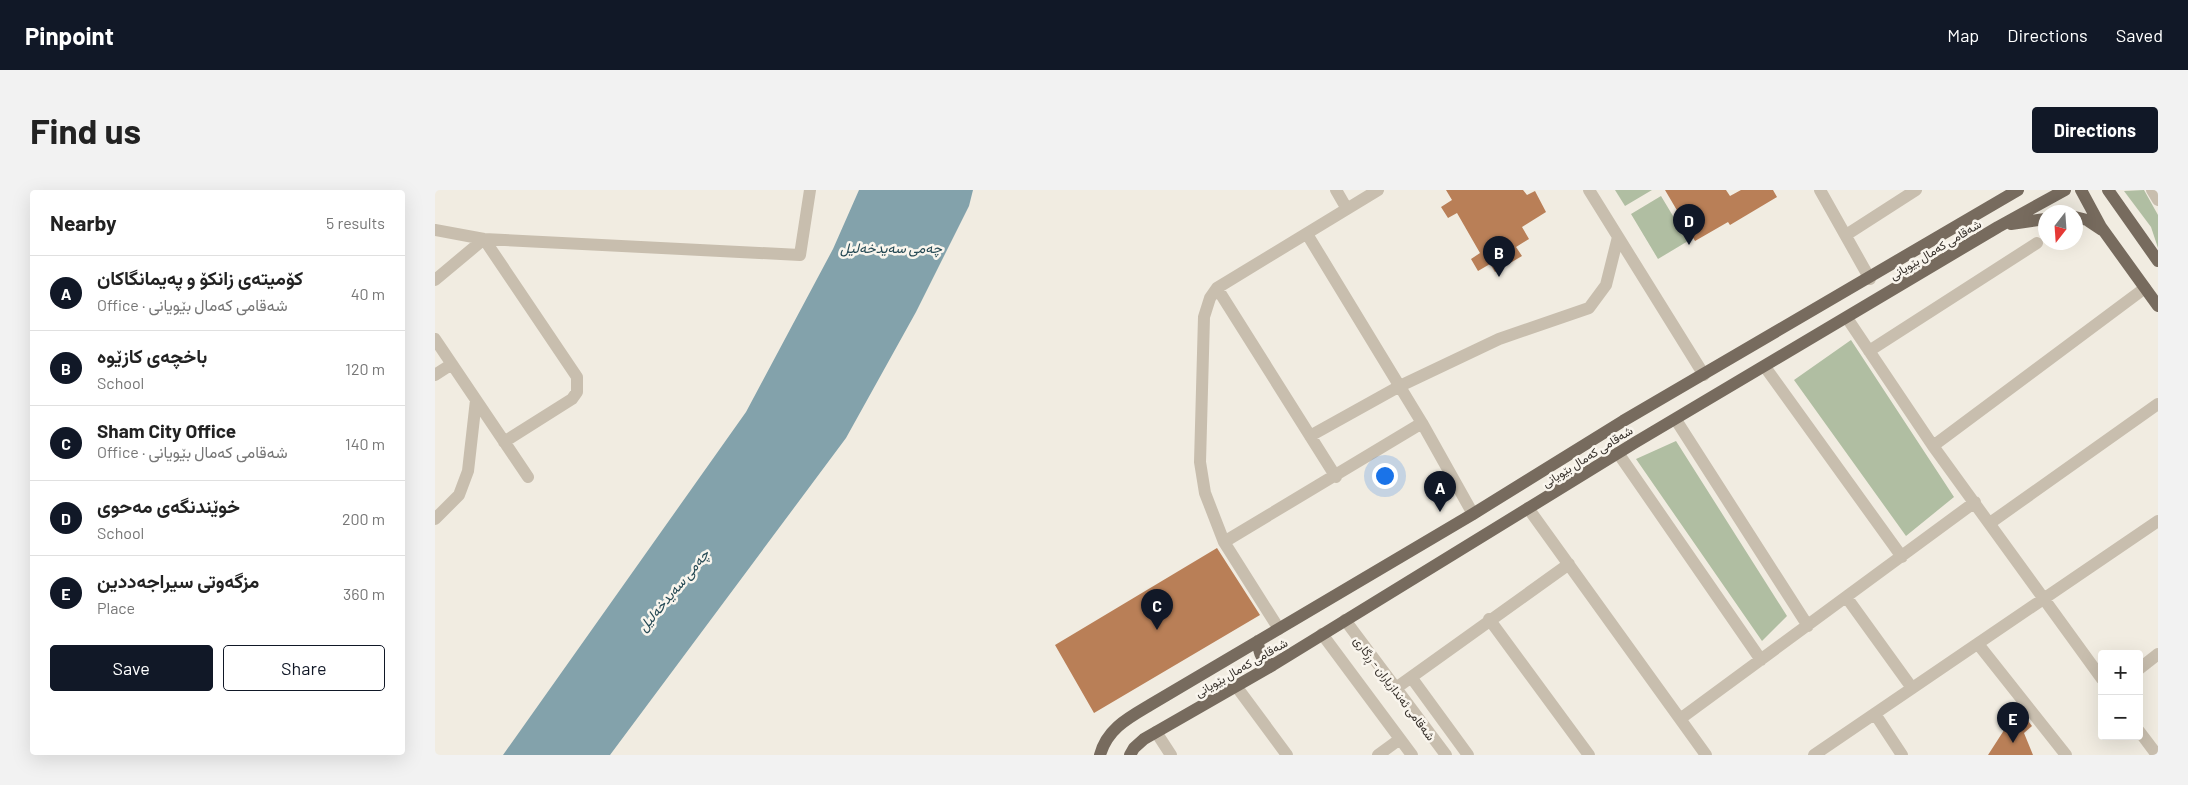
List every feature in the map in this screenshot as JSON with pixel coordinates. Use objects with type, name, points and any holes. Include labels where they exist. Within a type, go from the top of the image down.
[{"type":"main road","points":[[1996,203],[2003,190]]},
{"type":"main road","name":"شەقامی کەمال بێویانی","points":[[1100,755],[1109,734],[1129,718],[1473,514],[1623,421],[1869,279],[2018,190]]},
{"type":"main road","name":"شەقامی کەمال بێویانی","points":[[1131,755],[1137,745],[1156,732],[1273,665],[1636,442],[1676,420],[1998,227],[2065,190]]},
{"type":"main road","points":[[2081,190],[2104,230],[2158,306]]},
{"type":"main road","points":[[2108,190],[2158,261]]},
{"type":"main road","points":[[2083,219],[2104,230]]},
{"type":"main road","points":[[1998,227],[2038,220]]},
{"type":"main road","points":[[1623,421],[1631,426],[1636,433],[1636,442]]},
{"type":"main road","points":[[1258,641],[1263,661],[1273,665]]},
{"type":"street","points":[[435,230],[484,239],[800,255],[810,190]]},
{"type":"street","points":[[1336,190],[1347,209]]},
{"type":"street","points":[[1279,629],[1224,542],[1205,493],[1200,462],[1204,317],[1210,298],[1217,288],[1378,190]]},
{"type":"street","points":[[1589,190],[1704,375]]},
{"type":"street","points":[[1820,190],[1847,235],[1869,279]]},
{"type":"street","points":[[1847,235],[1916,190]]},
{"type":"street","points":[[2152,190],[2158,200]]},
{"type":"street","points":[[1307,234],[1422,423],[1473,514]]},
{"type":"street","points":[[1310,436],[1400,386],[1499,339],[1589,308],[1606,285],[1618,237]]},
{"type":"street","points":[[435,280],[484,239]]},
{"type":"street","points":[[484,239],[577,377],[577,392],[572,399],[504,442]]},
{"type":"street","points":[[1869,351],[2037,243]]},
{"type":"street","points":[[1217,288],[1335,477]]},
{"type":"street","points":[[1933,446],[2145,288]]},
{"type":"street","points":[[1847,318],[1933,446],[2098,673]]},
{"type":"street","points":[[435,339],[528,477]]},
{"type":"street","points":[[435,375],[452,364]]},
{"type":"street","points":[[1765,366],[1902,557]]},
{"type":"street","points":[[435,520],[459,495],[465,479],[476,400]]},
{"type":"street","points":[[1991,524],[2158,404]]},
{"type":"street","points":[[1676,420],[1808,626]]},
{"type":"street","points":[[1224,542],[1422,423]]},
{"type":"street","points":[[1618,453],[1761,660]]},
{"type":"street","points":[[1680,719],[1975,502]]},
{"type":"street","points":[[1529,508],[1706,755]]},
{"type":"street","points":[[1814,755],[2158,521]]},
{"type":"street","points":[[1396,688],[1489,619],[1569,564]]},
{"type":"street","points":[[1847,598],[1912,688]]},
{"type":"street","points":[[1489,619],[1589,755]]},
{"type":"street","name":"شەقامی ئەندازیاران - ڕزگاری","points":[[1345,620],[1446,755]]},
{"type":"street","name":"شەقامی ئەندازیاران - ڕزگاری","points":[[1322,634],[1412,755]]},
{"type":"street","points":[[1978,644],[2066,755]]},
{"type":"street","points":[[2143,666],[2158,654]]},
{"type":"street","points":[[1411,677],[1468,755]]},
{"type":"street","points":[[1236,686],[1287,755]]},
{"type":"street","points":[[1875,714],[1902,755]]},
{"type":"street","points":[[1156,732],[1171,755]]},
{"type":"street","points":[[2143,736],[2157,755]]},
{"type":"street","points":[[1378,755],[1400,739]]},
{"type":"green space","points":[[1615,190],[1652,190],[1625,206]]},
{"type":"green space","points":[[2144,190],[2158,215],[2158,248],[2151,227],[2124,191]]},
{"type":"green space","points":[[1661,196],[1688,241],[1658,259],[1631,214]]},
{"type":"green space","points":[[1851,340],[1954,497],[1906,536],[1794,380]]},
{"type":"green space","points":[[1676,441],[1787,616],[1762,641],[1636,459]]},
{"type":"water","name":"چەمی سەیدخەلیل","points":[[859,190],[973,190],[969,206],[916,312],[846,438],[610,755],[503,755],[746,412],[833,249]]},
{"type":"building","points":[[1446,190],[1523,190],[1527,195],[1535,191],[1546,212],[1522,227],[1529,239],[1516,247],[1522,256],[1495,272],[1490,264],[1478,271],[1471,259],[1480,253],[1457,213],[1448,218],[1441,207],[1452,200]]},
{"type":"building","points":[[1665,190],[1726,190],[1730,196],[1741,190],[1773,190],[1777,197],[1730,225],[1728,222],[1695,241]]},
{"type":"building","points":[[1217,548],[1260,615],[1094,713],[1055,645]]},
{"type":"building","points":[[2022,713],[2032,726],[2024,733],[2033,755],[1988,755],[2008,724]]},
{"type":"place","name":"خوێندنگەی مەحوی","points":[[1689,245]]},
{"type":"place","name":"باخچەی کازێوە","points":[[1499,277]]},
{"type":"place","name":"کۆمیتەی زانکۆ و پەیمانگاکان","points":[[1440,512]]},
{"type":"place","name":"Sham City Office","points":[[1157,630]]},
{"type":"place","name":"مزگەوتی سیراجەددین","points":[[2013,743]]}]
